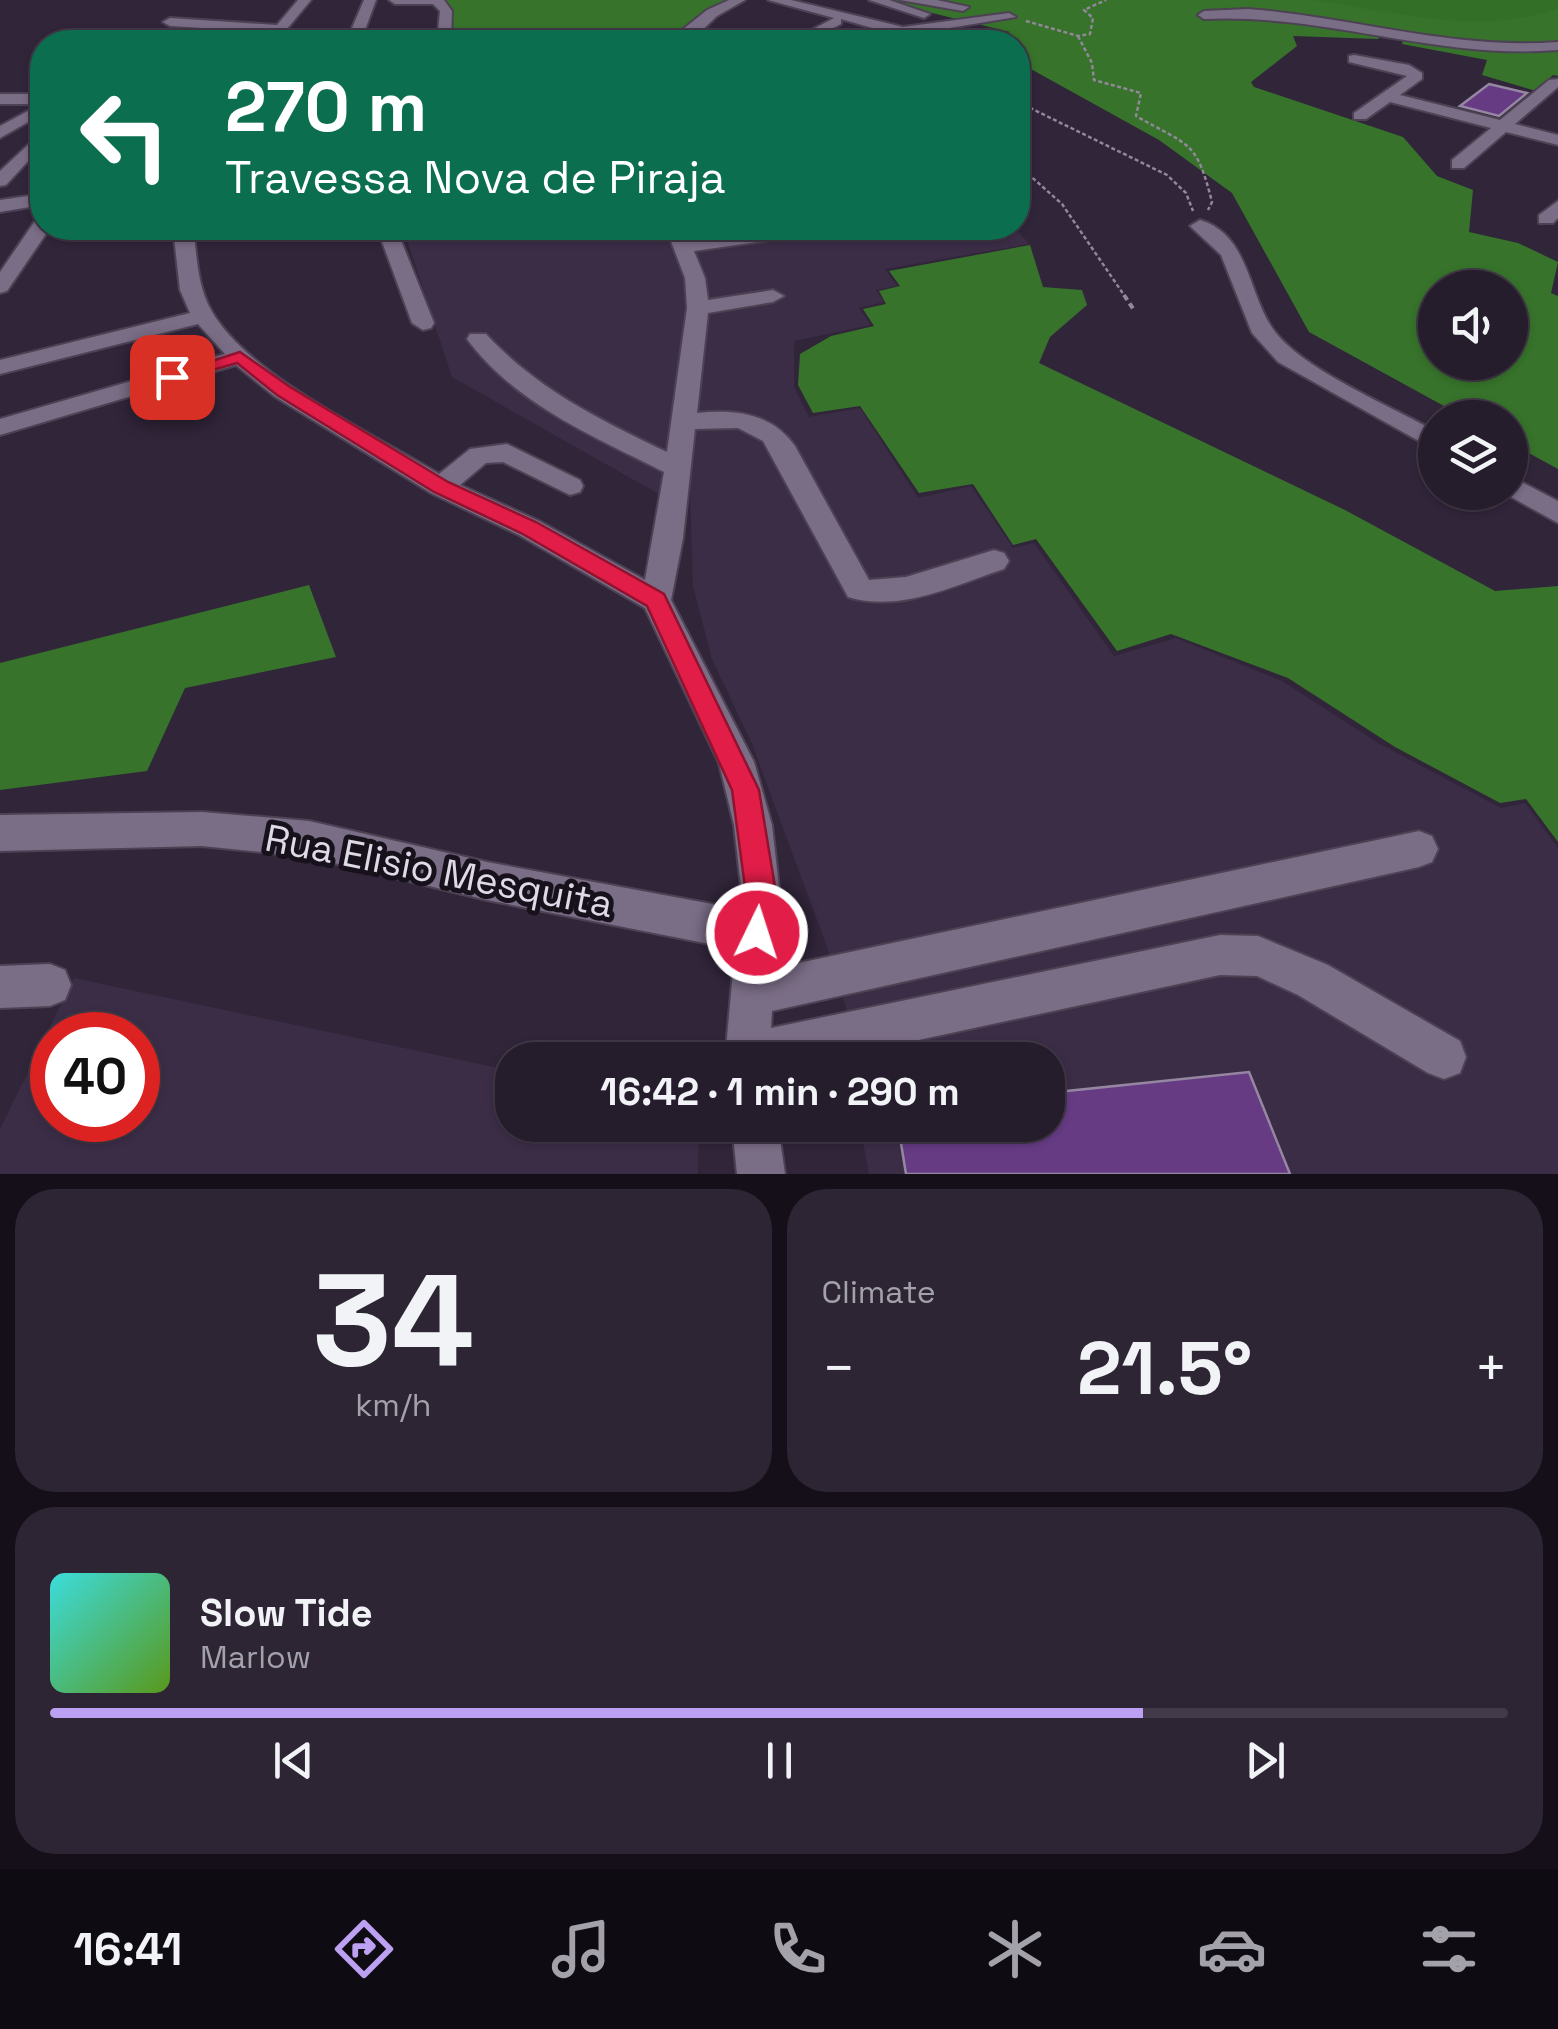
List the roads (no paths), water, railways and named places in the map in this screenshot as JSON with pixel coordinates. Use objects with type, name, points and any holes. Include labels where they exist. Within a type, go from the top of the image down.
[{"type":"street","points":[[170,22],[282,29],[304,0]]},
{"type":"street","points":[[358,30],[370,0]]},
{"type":"street","points":[[395,0],[435,0],[446,10],[445,30]]},
{"type":"street","points":[[694,30],[712,13],[739,0]]},
{"type":"street","points":[[774,0],[897,30]]},
{"type":"street","points":[[875,0],[956,22]]},
{"type":"street","points":[[906,0],[985,9],[1010,17],[907,30]]},
{"type":"street","points":[[1204,15],[1230,8],[1280,6],[1500,48],[1558,46]]},
{"type":"street","points":[[274,11],[294,12]]},
{"type":"street","points":[[819,30],[836,21]]},
{"type":"street","points":[[203,30],[212,26]]},
{"type":"street","points":[[1354,59],[1416,74],[1415,79],[1360,116]]},
{"type":"street","points":[[1458,164],[1554,84]]},
{"type":"street","points":[[1390,97],[1558,140]]},
{"type":"street","points":[[0,99],[30,100]]},
{"type":"street","points":[[0,133],[30,115]]},
{"type":"street","points":[[0,180],[30,149]]},
{"type":"street","points":[[0,206],[30,202]]},
{"type":"street","points":[[1200,226],[1230,253],[1263,333],[1286,356],[1418,432]]},
{"type":"street","points":[[0,288],[32,240]]},
{"type":"street","points":[[185,240],[191,290],[203,316],[240,357],[283,391],[441,487],[529,528],[656,600]]},
{"type":"street","points":[[391,240],[423,323]]},
{"type":"street","points":[[680,240],[696,278],[698,308],[656,600],[746,790],[760,887],[749,1042]]},
{"type":"street","points":[[698,308],[772,296]]},
{"type":"street","points":[[0,367],[203,316]]},
{"type":"street","points":[[478,339],[501,367],[565,412],[678,468]]},
{"type":"street","points":[[0,427],[240,357]]},
{"type":"street","points":[[684,422],[742,420],[767,428],[782,446],[860,590],[891,590],[994,561]]},
{"type":"street","points":[[441,487],[479,456],[508,453],[570,486]]},
{"type":"street","points":[[1528,496],[1558,512]]},
{"type":"street","name":"Rua Elisio Mesquita","points":[[0,832],[202,829],[309,840],[487,881],[757,933]]},
{"type":"street","points":[[754,992],[835,978],[1419,849]]},
{"type":"street","points":[[820,1042],[1220,955],[1258,956],[1314,980],[1444,1058]]},
{"type":"street","points":[[0,988],[50,985]]},
{"type":"street","points":[[757,1142],[762,1174]]}]
